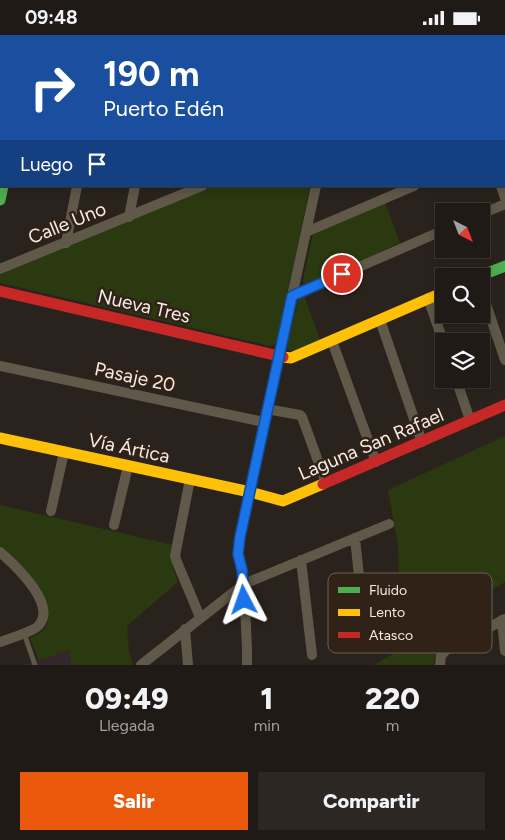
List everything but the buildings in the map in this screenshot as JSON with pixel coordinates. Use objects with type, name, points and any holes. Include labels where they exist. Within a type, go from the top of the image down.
[{"type":"street","points":[[0,200],[3,187]]},
{"type":"street","points":[[66,243],[77,187]]},
{"type":"street","points":[[129,217],[135,187]]},
{"type":"street","name":"Calle Uno","points":[[0,269],[129,217],[196,187]]},
{"type":"street","points":[[247,665],[244,584],[238,545],[316,187]]},
{"type":"street","points":[[306,232],[412,187]]},
{"type":"street","points":[[490,210],[505,204]]},
{"type":"street","points":[[292,296],[435,235]]},
{"type":"street","points":[[490,272],[505,266]]},
{"type":"street","name":"Nueva Tres","points":[[0,291],[291,358],[435,295]]},
{"type":"street","points":[[428,298],[440,333]]},
{"type":"street","points":[[490,316],[505,360]]},
{"type":"street","points":[[380,319],[422,442]]},
{"type":"street","points":[[332,341],[376,463]]},
{"type":"street","name":"Pasaje 20","points":[[0,366],[264,422]]},
{"type":"street","points":[[459,388],[470,421]]},
{"type":"street","name":"Laguna San Rafael","points":[[250,492],[283,501],[376,463],[505,405]]},
{"type":"street","points":[[267,409],[300,415],[302,417],[326,483]]},
{"type":"street","name":"Vía Ártica","points":[[0,440],[250,492]]},
{"type":"street","points":[[51,511],[64,452]]},
{"type":"street","points":[[114,525],[128,466]]},
{"type":"street","points":[[190,479],[175,556],[200,617]]},
{"type":"street","points":[[141,665],[244,584],[389,524]]},
{"type":"street","points":[[355,538],[359,573]]},
{"type":"street","points":[[0,552],[5,562],[34,589],[41,601],[43,618],[40,625],[36,628],[0,642]]},
{"type":"street","points":[[301,561],[312,655]]},
{"type":"street","points":[[492,626],[504,620],[505,651]]},
{"type":"street","points":[[185,629],[188,665]]},
{"type":"street","points":[[440,665],[441,656],[444,653]]},
{"type":"lane","points":[[24,633],[35,665]]},
{"type":"shaded area","points":[[69,650],[71,665],[24,665],[39,661]]},
{"type":"green space","points":[[211,187],[310,187],[277,343],[274,345],[270,346],[0,283],[1,274]]},
{"type":"green space","points":[[385,202],[400,243],[308,284],[304,283],[303,280],[315,232]]},
{"type":"green space","points":[[304,295],[320,340],[293,351],[288,350],[287,346],[298,301]]},
{"type":"green space","points":[[505,436],[505,582],[492,589],[492,573],[399,573],[398,546],[388,490]]},
{"type":"green space","points":[[0,505],[173,545],[172,564],[178,582],[127,626],[129,652],[133,665],[71,665],[69,650],[39,661],[30,638],[46,626],[48,611],[46,605],[6,551],[0,546]]},
{"type":"green space","points":[[394,653],[438,653],[434,659],[434,665],[374,665]]},
{"type":"traffic: fast","points":[[0,200],[3,187]]},
{"type":"traffic: fast","points":[[490,272],[505,266]]},
{"type":"traffic: slow","points":[[283,357],[291,358],[435,296]]},
{"type":"traffic: slow","points":[[0,438],[250,492],[283,501],[323,484]]},
{"type":"traffic: jam","points":[[0,291],[283,357]]},
{"type":"traffic: jam","points":[[323,484],[505,405]]},
{"type":"route","points":[[244,600],[244,584],[238,545],[292,296],[342,274]]}]
